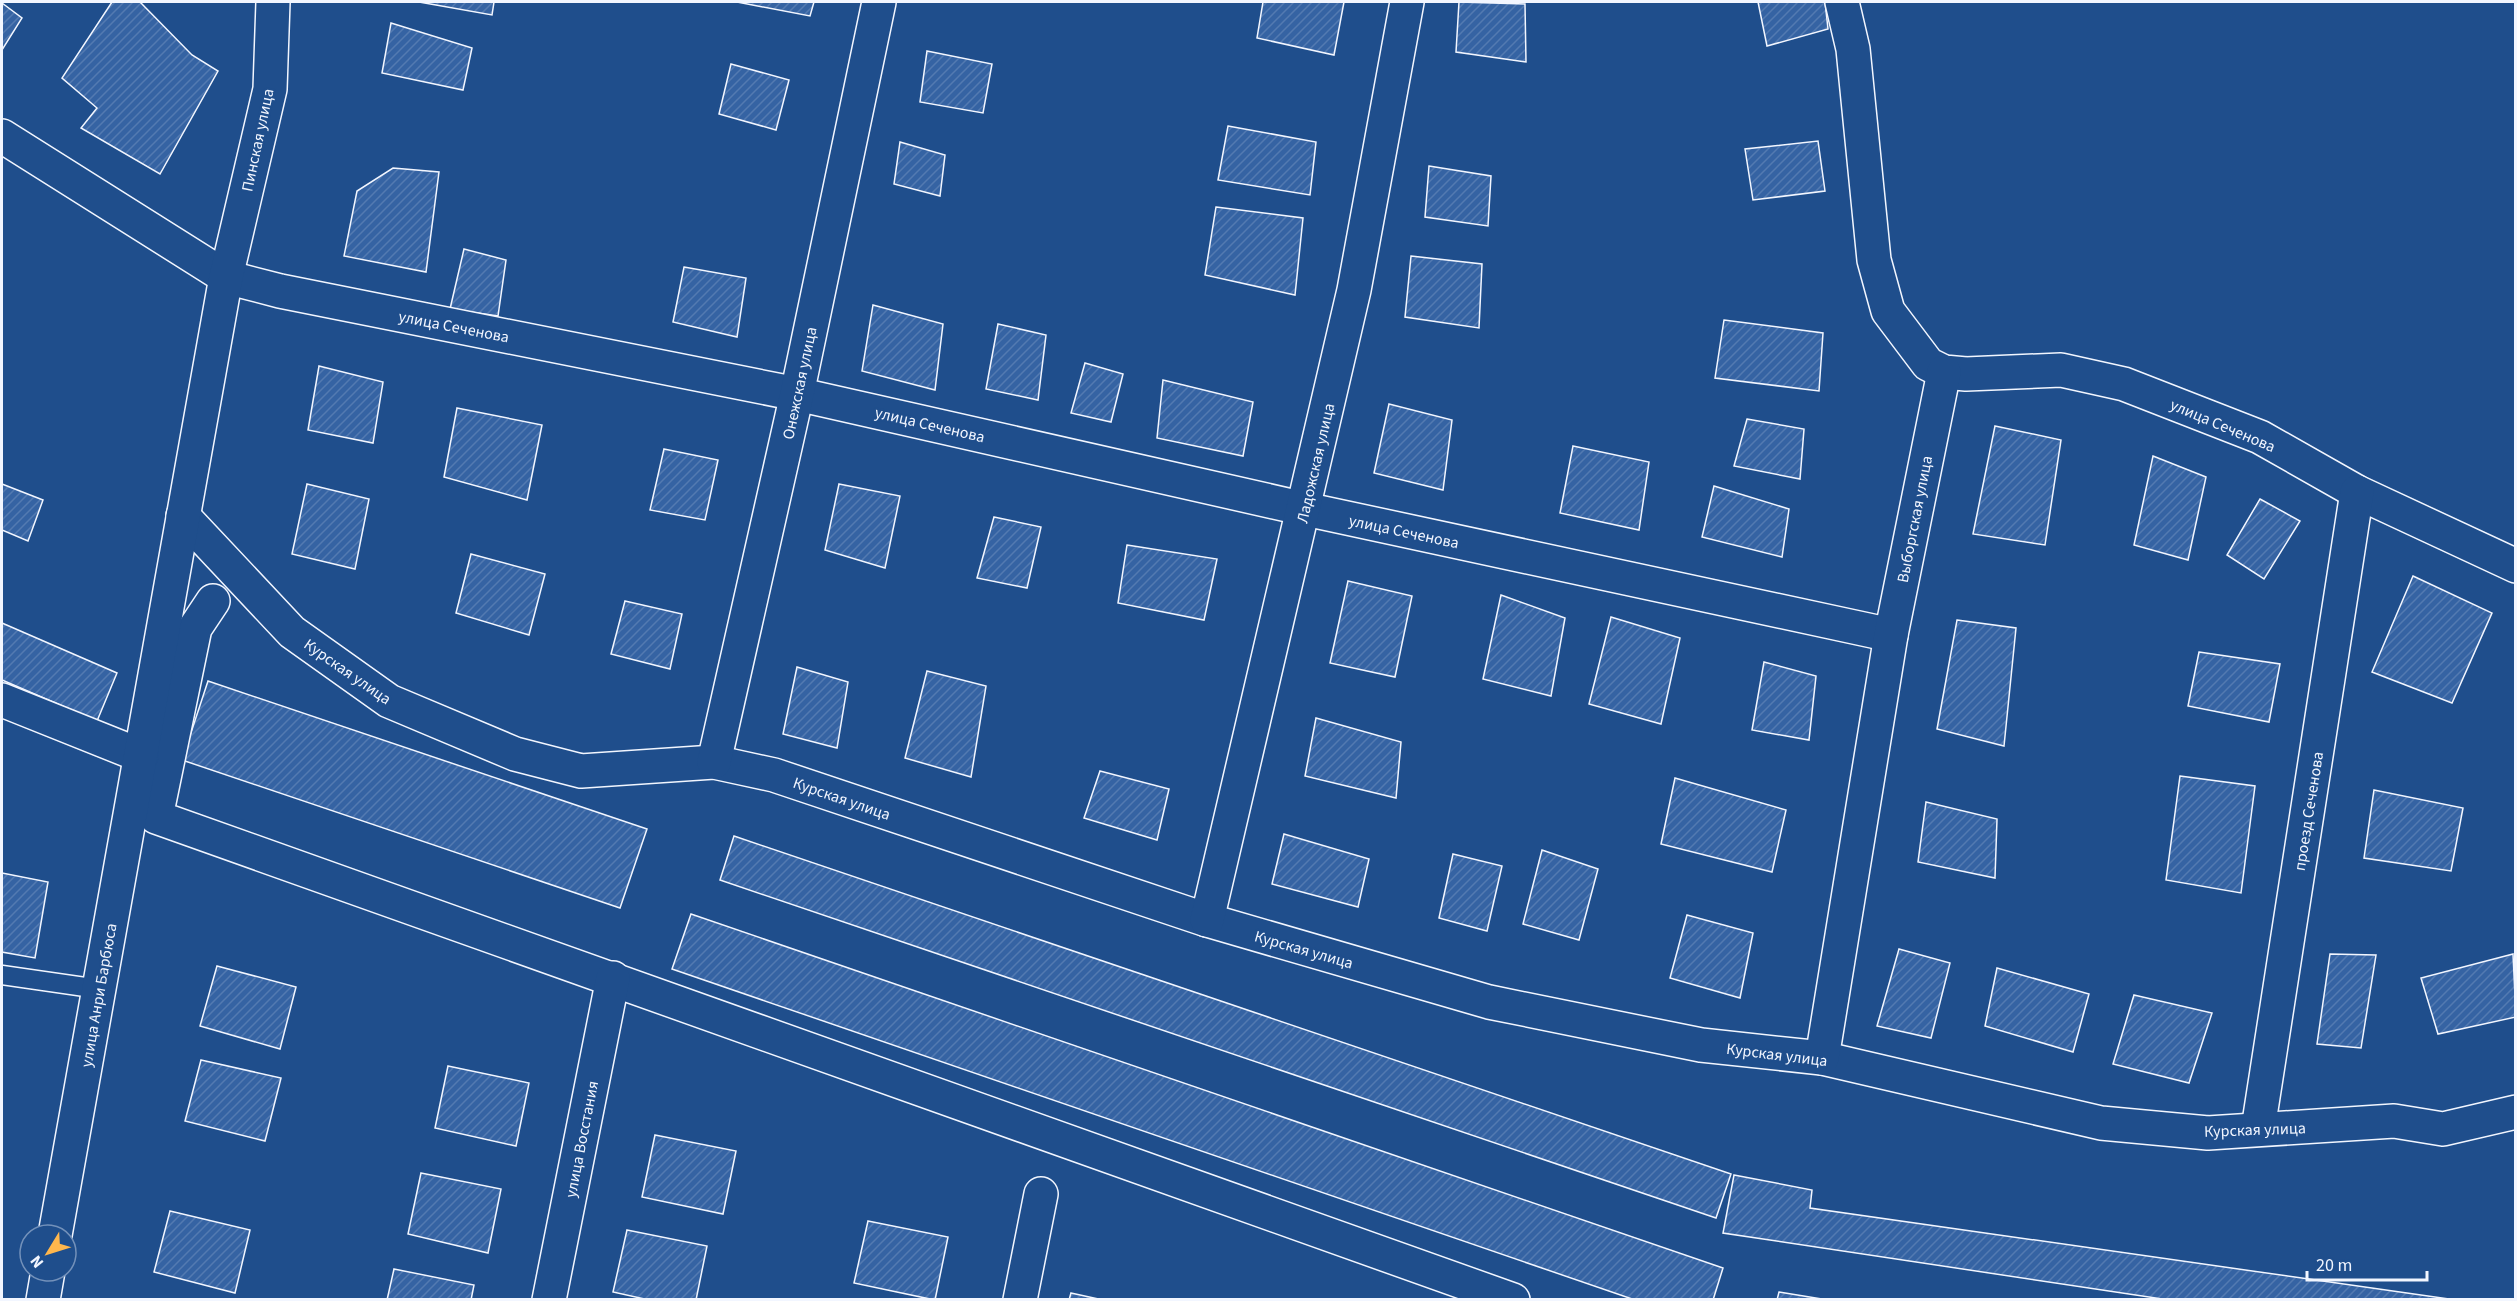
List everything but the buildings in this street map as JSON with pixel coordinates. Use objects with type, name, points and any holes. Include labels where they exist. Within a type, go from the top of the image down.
[{"type":"street","name":"Пинская улица","points":[[183,516],[226,277],[270,89],[273,2]]},
{"type":"street","name":"Онежская улица","points":[[714,762],[797,394],[879,2]]},
{"type":"street","name":"Ладожская улица","points":[[1207,920],[1305,509],[1354,291],[1407,2]]},
{"type":"street","points":[[1842,2],[1853,49],[1874,260],[1885,301],[1888,311],[1928,364],[1944,372]]},
{"type":"street","name":"улица Сеченова","points":[[2,136],[226,277],[280,291],[797,394],[1305,509],[1891,635]]},
{"type":"street","name":"улица Сеченова","points":[[1944,372],[2061,370],[2124,384],[2260,437],[2357,492],[2516,566]]},
{"type":"street","name":"Выборгская улица","points":[[1822,1058],[1891,635],[1944,372]]},
{"type":"street","name":"проезд Сеченова","points":[[2258,1129],[2357,492]]},
{"type":"street","name":"улица Анри Барбюса","points":[[57,1223],[183,516]]},
{"type":"street","name":"Курская улица","points":[[183,516],[292,632],[389,701],[515,754],[581,771],[714,762],[774,775],[1207,920],[1489,1002],[1701,1045],[1822,1058],[2102,1123],[2208,1132],[2394,1121],[2443,1129],[2516,1112]]},
{"type":"street","points":[[213,601],[195,628],[156,817],[1513,1299]]},
{"type":"street","points":[[2,699],[142,756]]},
{"type":"street","name":"улица Восстания","points":[[549,1299],[613,978]]},
{"type":"street","points":[[1020,1299],[1041,1194]]},
{"type":"street","points":[[43,1299],[46,1283]]},
{"type":"lane","points":[[2,975],[99,990]]}]
